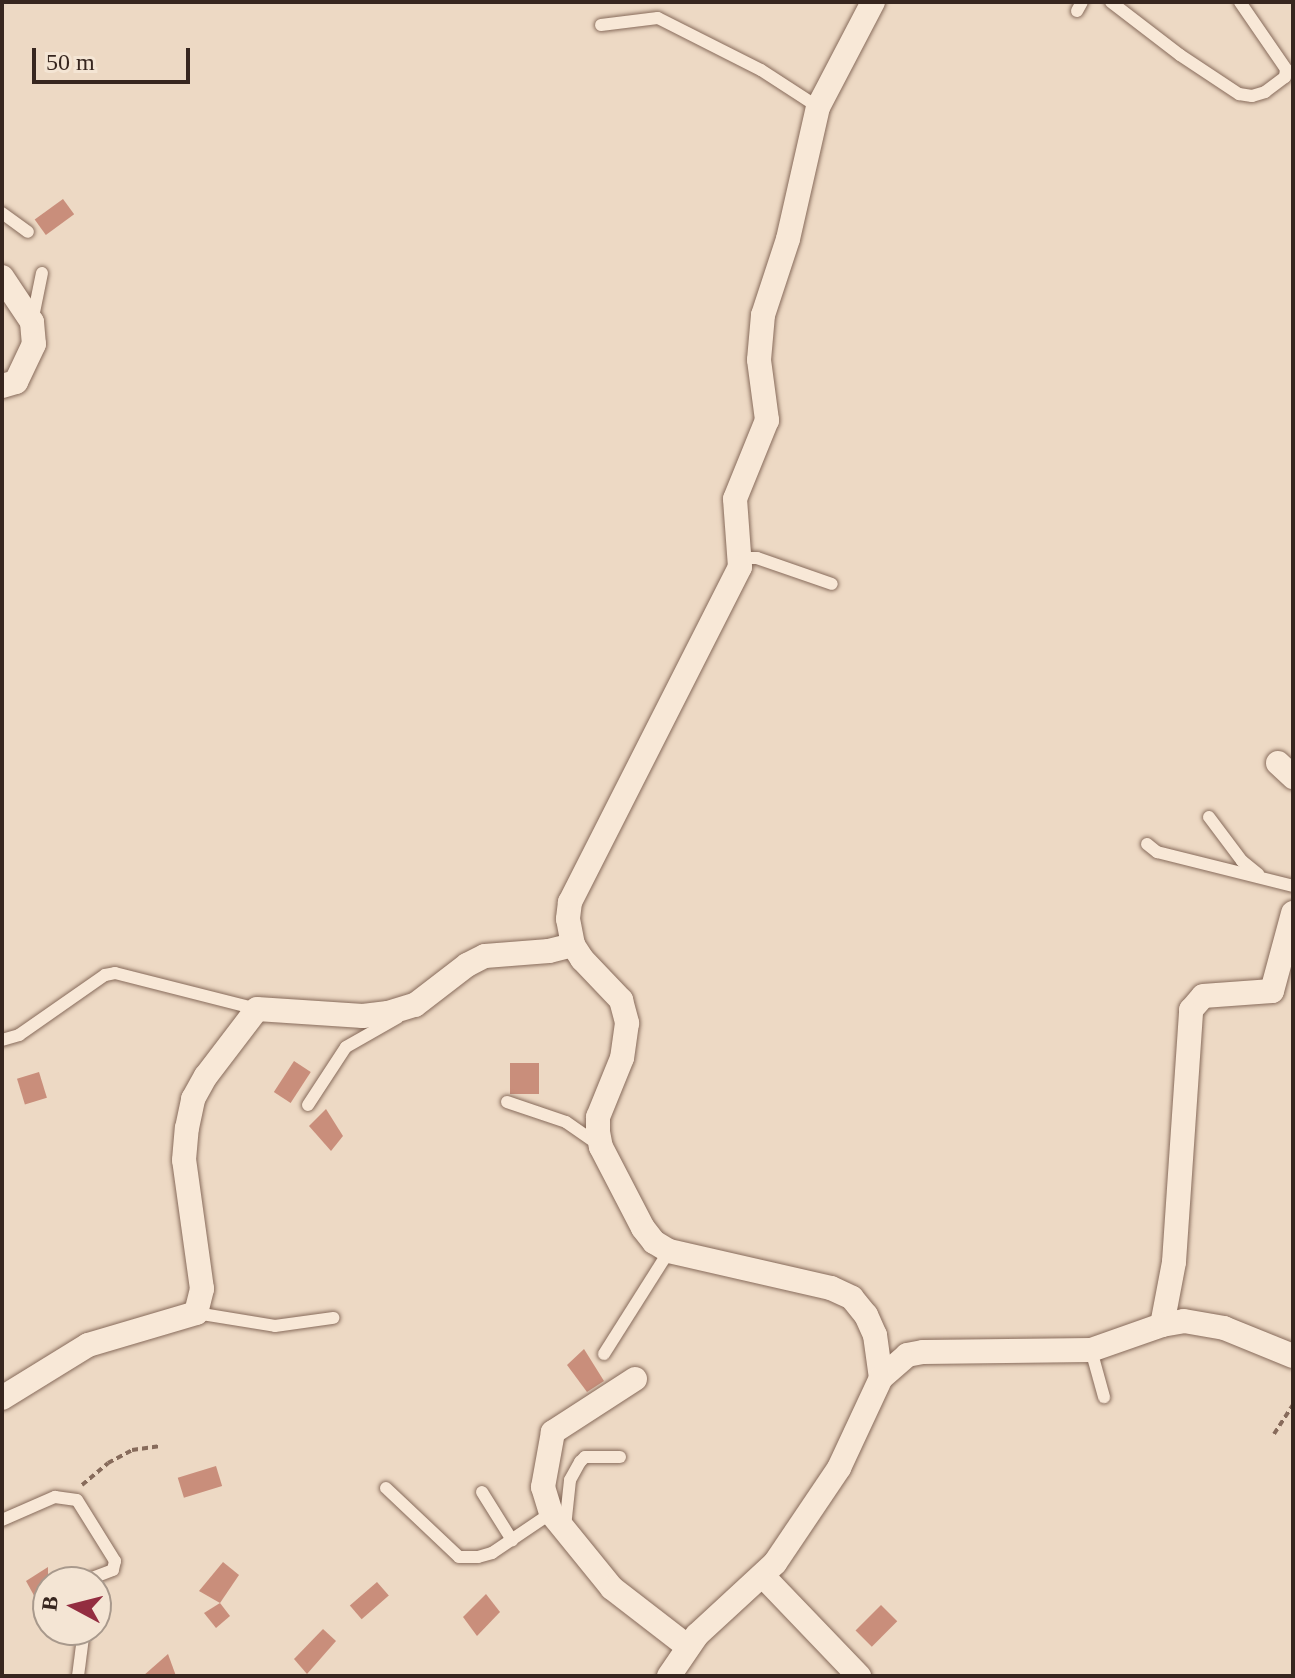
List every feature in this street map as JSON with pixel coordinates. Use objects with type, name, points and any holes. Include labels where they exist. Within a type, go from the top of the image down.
[{"type":"street","points":[[873,2],[818,107],[788,239],[759,336],[767,420],[735,499],[740,567],[570,902],[568,919],[573,945],[582,959],[621,1000],[627,1023],[622,1058],[598,1117],[601,1147],[643,1228],[654,1242],[669,1251],[831,1288],[852,1298],[866,1315],[875,1335],[881,1378]]},
{"type":"street","points":[[2,277],[32,322],[34,344],[16,382],[11,387],[2,386]]},
{"type":"street","points":[[1162,1325],[1176,1248],[1191,1010],[1203,996],[1272,991],[1293,913]]},
{"type":"street","points":[[2,1398],[88,1345],[196,1313],[202,1289],[184,1160],[187,1128],[193,1099],[206,1076],[257,1009],[363,1016],[415,1005],[467,965],[485,956],[549,951],[573,945]]},
{"type":"street","points":[[669,1676],[687,1646],[763,1576],[839,1468],[881,1378],[893,1364],[923,1352],[1091,1350],[1162,1325],[1205,1323],[1293,1356]]},
{"type":"street","points":[[635,1379],[553,1432],[543,1487],[558,1520],[612,1588],[687,1646]]},
{"type":"street","points":[[763,1576],[859,1676]]},
{"type":"lane","points":[[1111,2],[1180,55],[1239,94],[1252,96],[1265,92],[1285,77],[1286,69],[1240,2]]},
{"type":"lane","points":[[601,25],[658,18],[761,70],[818,107]]},
{"type":"lane","points":[[2,213],[28,232]]},
{"type":"lane","points":[[32,322],[42,273]]},
{"type":"lane","points":[[740,567],[749,558],[757,558],[832,584]]},
{"type":"lane","points":[[1209,817],[1242,861],[1260,876]]},
{"type":"lane","points":[[1147,844],[1157,852],[1293,886]]},
{"type":"lane","points":[[2,1040],[19,1035],[105,975],[115,973],[257,1009]]},
{"type":"lane","points":[[308,1105],[346,1047],[415,1005]]},
{"type":"lane","points":[[507,1102],[566,1122],[601,1147]]},
{"type":"lane","points":[[604,1354],[669,1251]]},
{"type":"lane","points":[[196,1313],[275,1326],[294,1326],[333,1318]]},
{"type":"lane","points":[[1091,1350],[1104,1397]]},
{"type":"lane","points":[[386,1488],[459,1557],[478,1557],[558,1520],[570,1480],[585,1457],[620,1457]]},
{"type":"lane","points":[[482,1492],[512,1540]]},
{"type":"lane","points":[[2,1520],[55,1497],[68,1496],[77,1500],[115,1561],[112,1570]]},
{"type":"lane","points":[[78,1676],[82,1646]]},
{"type":"path","points":[[1274,1434],[1293,1405]]},
{"type":"path","points":[[68,1496],[132,1450],[159,1446]]},
{"type":"building","points":[[63,199],[74,214],[46,235],[35,220]]},
{"type":"building","points":[[294,1061],[311,1072],[291,1103],[274,1092]]},
{"type":"building","points":[[510,1063],[539,1063],[539,1094],[510,1094]]},
{"type":"building","points":[[39,1072],[47,1098],[25,1105],[17,1079]]},
{"type":"building","points":[[326,1109],[343,1136],[331,1151],[309,1126]]},
{"type":"building","points":[[584,1349],[604,1381],[587,1392],[567,1365]]},
{"type":"building","points":[[216,1466],[222,1486],[184,1498],[178,1478]]},
{"type":"building","points":[[223,1562],[239,1575],[220,1603],[199,1591]]},
{"type":"building","points":[[32,1577],[32,1592],[26,1581]]},
{"type":"building","points":[[377,1582],[389,1596],[362,1619],[350,1606]]},
{"type":"building","points":[[486,1594],[500,1612],[477,1636],[463,1617]]},
{"type":"building","points":[[220,1603],[230,1616],[216,1628],[204,1613]]},
{"type":"building","points":[[881,1605],[897,1621],[872,1647],[856,1630]]},
{"type":"building","points":[[323,1629],[336,1641],[307,1674],[294,1659]]},
{"type":"building","points":[[168,1654],[176,1676],[143,1676]]}]
